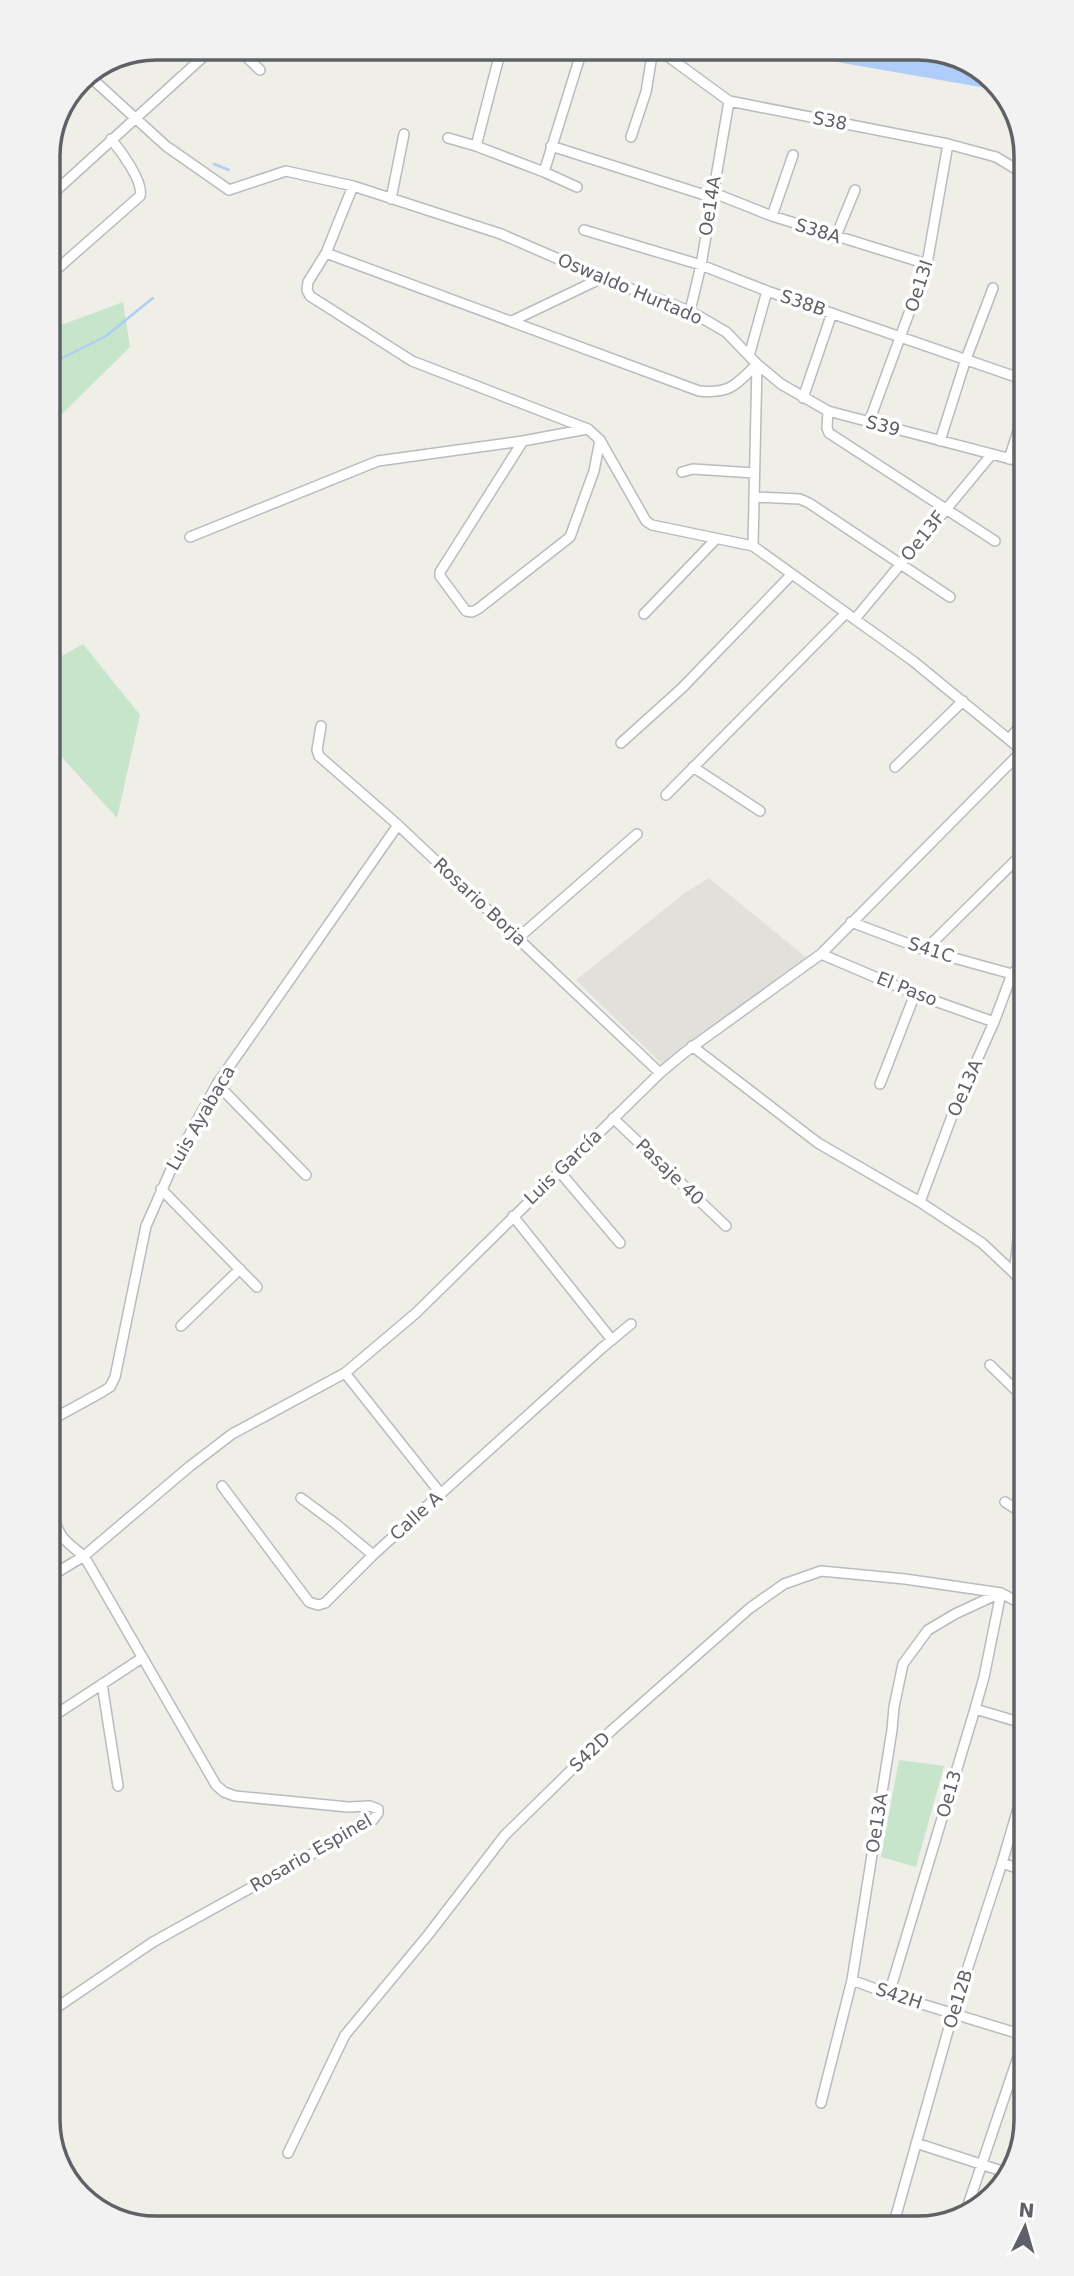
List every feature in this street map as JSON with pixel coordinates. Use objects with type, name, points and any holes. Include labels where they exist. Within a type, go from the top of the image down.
[{"type":"street","points":[[60,187],[200,59]]},
{"type":"street","points":[[249,59],[260,70]]},
{"type":"street","points":[[544,172],[579,60]]},
{"type":"street","points":[[631,137],[646,92],[650,60]]},
{"type":"street","name":"S38","points":[[672,60],[729,101],[948,144],[996,157],[1014,168]]},
{"type":"street","points":[[476,146],[498,61]]},
{"type":"street","name":"Oswaldo Hurtado","points":[[95,81],[166,146],[229,190],[286,170],[353,186],[500,234],[602,278],[690,311],[726,332],[757,364]]},
{"type":"street","name":"Oe14A","points":[[690,311],[701,265],[729,101]]},
{"type":"street","points":[[391,199],[404,134]]},
{"type":"street","points":[[448,138],[476,146],[577,187]]},
{"type":"street","points":[[60,266],[139,196],[141,188],[122,151],[111,139]]},
{"type":"street","name":"Oe13I","points":[[869,422],[927,264],[948,144]]},
{"type":"street","points":[[551,146],[711,197]]},
{"type":"street","points":[[772,216],[793,155]]},
{"type":"street","points":[[353,186],[326,253],[308,282],[307,290],[310,296],[412,361],[588,429],[600,440],[646,521],[652,525],[753,546],[913,661],[1014,743]]},
{"type":"street","points":[[836,236],[855,190]]},
{"type":"street","name":"S38A","points":[[711,197],[719,195],[772,216],[927,264]]},
{"type":"street","name":"S38B","points":[[584,230],[701,265],[767,291],[1014,376]]},
{"type":"street","points":[[326,253],[699,391],[723,391],[739,382],[757,364]]},
{"type":"street","points":[[512,321],[602,278]]},
{"type":"street","points":[[940,441],[966,359],[993,288]]},
{"type":"street","points":[[749,356],[767,291]]},
{"type":"street","points":[[803,398],[832,313]]},
{"type":"street","points":[[753,546],[757,364]]},
{"type":"street","name":"S39","points":[[757,364],[781,384],[828,411],[1014,460]]},
{"type":"street","points":[[828,411],[829,433],[995,541]]},
{"type":"street","points":[[190,537],[378,461],[588,429]]},
{"type":"street","points":[[523,441],[440,572],[440,576],[466,611],[478,610],[570,537],[594,471],[600,440]]},
{"type":"street","points":[[1009,458],[1014,443]]},
{"type":"street","name":"Oe13F","points":[[855,619],[992,454]]},
{"type":"street","points":[[682,472],[693,469],[754,473]]},
{"type":"street","points":[[754,497],[800,499],[950,597]]},
{"type":"street","points":[[644,614],[716,539]]},
{"type":"street","points":[[621,743],[682,688],[792,574]]},
{"type":"street","points":[[666,795],[846,613]]},
{"type":"street","points":[[895,767],[963,701]]},
{"type":"street","name":"Rosario Borja","points":[[321,726],[317,750],[319,756],[398,825],[660,1073]]},
{"type":"street","points":[[1009,739],[1014,733]]},
{"type":"street","name":"Luis García","points":[[60,1571],[84,1556],[232,1434],[345,1373],[416,1313],[660,1073],[692,1046],[821,954],[1014,760]]},
{"type":"street","points":[[693,767],[760,811]]},
{"type":"street","name":"Luis Ayabaca","points":[[60,1415],[110,1387],[115,1377],[146,1226],[161,1189],[217,1084],[398,825]]},
{"type":"street","points":[[518,938],[638,834]]},
{"type":"street","points":[[925,950],[1014,862]]},
{"type":"street","name":"S41C","points":[[851,922],[925,950],[1012,974]]},
{"type":"street","name":"El Paso","points":[[821,954],[915,994],[994,1022]]},
{"type":"street","name":"Oe13A","points":[[920,1202],[952,1116],[994,1022],[1012,974]]},
{"type":"street","points":[[880,1084],[915,994]]},
{"type":"street","points":[[692,1046],[818,1143],[920,1202],[982,1243],[1014,1273]]},
{"type":"street","points":[[217,1084],[306,1175]]},
{"type":"street","name":"Pasaje 40","points":[[614,1118],[726,1226]]},
{"type":"street","points":[[559,1171],[620,1243]]},
{"type":"street","points":[[161,1189],[257,1287]]},
{"type":"street","points":[[513,1216],[612,1340]]},
{"type":"street","points":[[181,1326],[240,1269]]},
{"type":"street","name":"Calle A","points":[[222,1486],[311,1604],[325,1603],[373,1555],[631,1324]]},
{"type":"street","points":[[990,1365],[1014,1388]]},
{"type":"street","points":[[345,1373],[441,1494]]},
{"type":"street","points":[[301,1498],[373,1555]]},
{"type":"street","points":[[1005,1502],[1014,1508]]},
{"type":"street","points":[[60,1536],[84,1556]]},
{"type":"street","name":"Rosario Espinel","points":[[60,2005],[153,1942],[373,1820],[378,1813],[378,1809],[370,1806],[292,1803],[235,1796],[224,1792],[216,1785],[84,1556]]},
{"type":"street","name":"S42D","points":[[288,2152],[345,2035],[428,1935],[505,1835],[612,1730],[750,1608],[784,1584],[821,1572],[905,1579],[1001,1593],[1014,1600]]},
{"type":"street","name":"Oe13A","points":[[821,2103],[852,1980],[903,1664],[928,1630],[954,1614],[1001,1593]]},
{"type":"street","name":"Oe13","points":[[889,1994],[984,1677],[1001,1593]]},
{"type":"street","points":[[60,1712],[142,1658]]},
{"type":"street","points":[[102,1684],[118,1786]]},
{"type":"street","points":[[975,1709],[1014,1720]]},
{"type":"street","name":"Oe12B","points":[[896,2216],[953,2013],[1014,1822]]},
{"type":"street","points":[[1002,1863],[1014,1867]]},
{"type":"street","name":"S42H","points":[[852,1980],[889,1994],[1014,2031]]},
{"type":"street","points":[[969,2202],[1014,2069]]},
{"type":"street","points":[[916,2144],[1001,2171]]},
{"type":"shaded area","points":[[709,878],[808,959],[662,1064],[576,980],[686,892]]},
{"type":"green space","points":[[123,302],[130,347],[60,415],[60,326]]},
{"type":"green space","points":[[83,644],[140,715],[117,818],[60,755],[60,657]]},
{"type":"green space","points":[[899,1760],[944,1766],[916,1867],[881,1857]]},
{"type":"waterway","points":[[877,60],[974,77]]},
{"type":"waterway","points":[[214,164],[229,170]]},
{"type":"waterway","points":[[60,359],[106,336],[153,298]]}]
